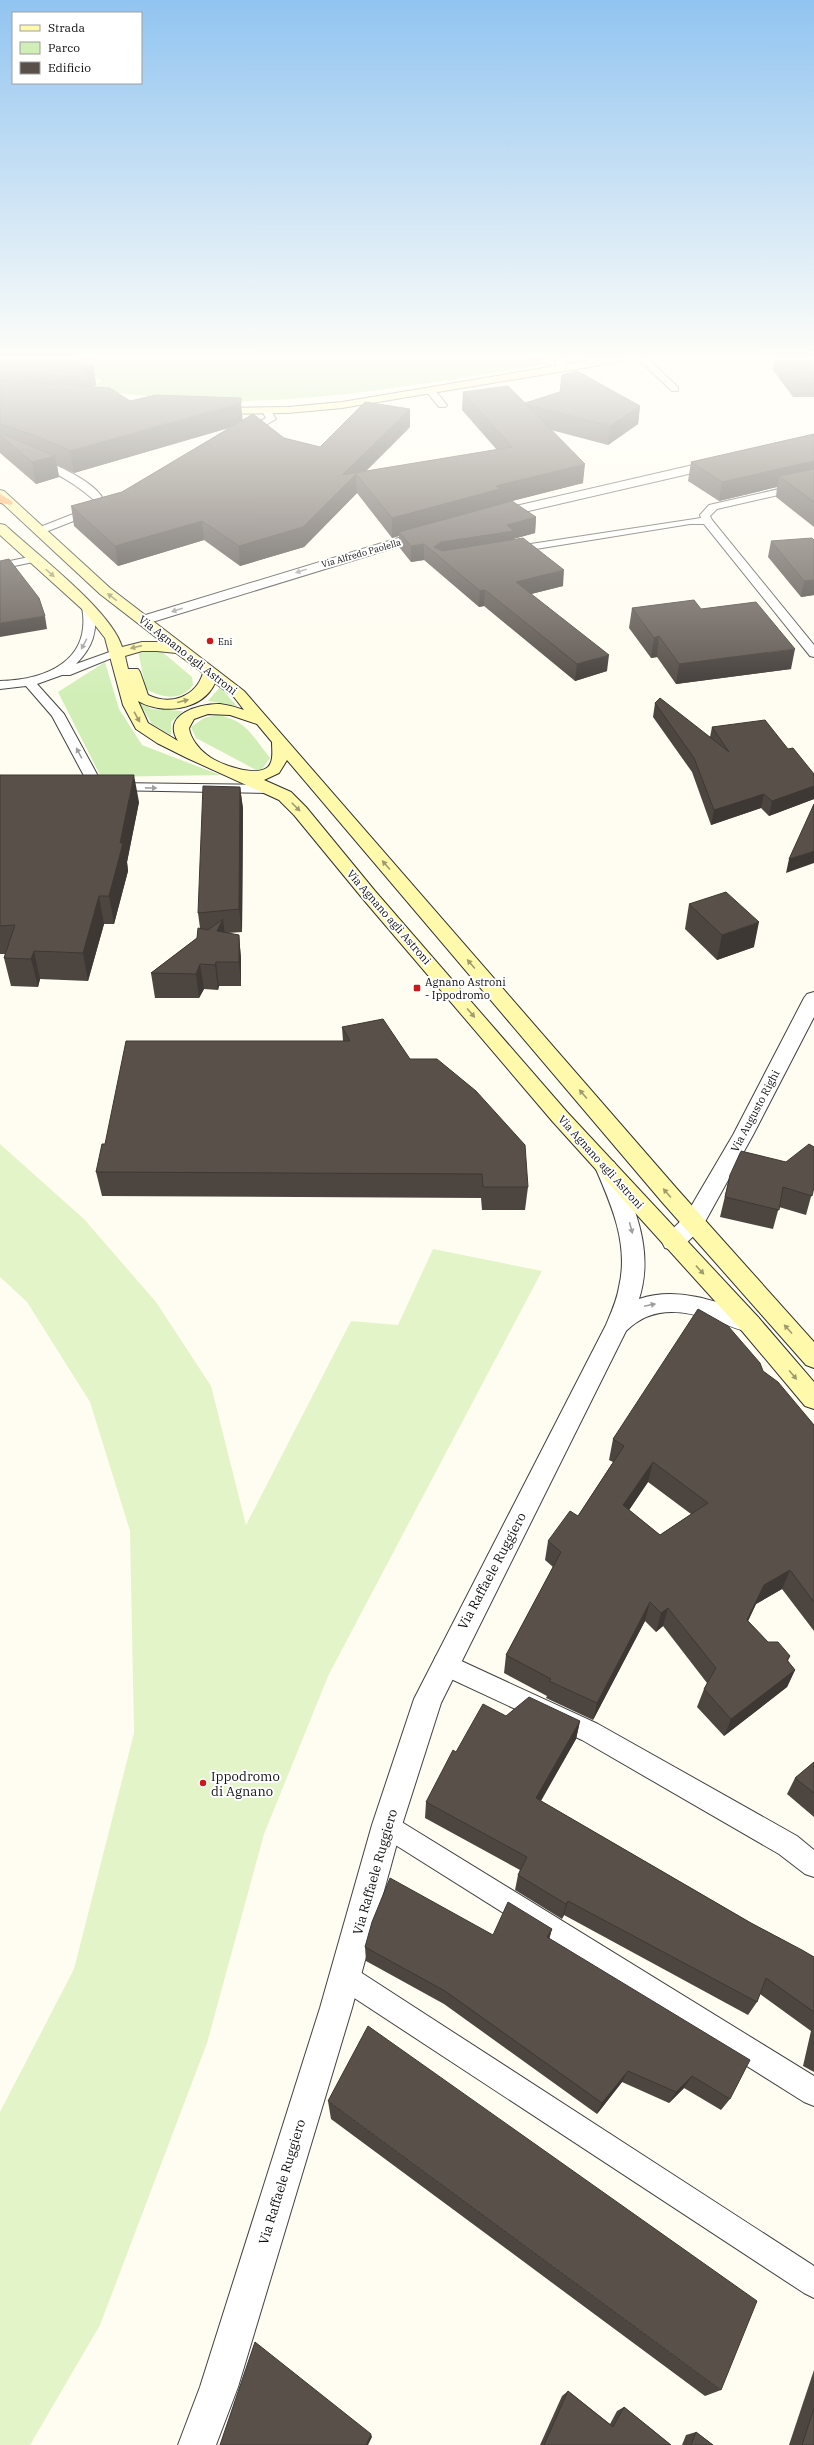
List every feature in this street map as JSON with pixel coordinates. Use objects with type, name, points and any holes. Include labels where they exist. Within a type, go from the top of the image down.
[{"type":"main road","name":"Via Agnano agli Astroni","points":[[2,498],[105,591],[183,649],[238,694],[693,1223],[814,1358]]},
{"type":"main road","name":"Via Agnano agli Astroni","points":[[0,528],[88,607],[112,636],[118,653],[131,706],[142,726],[163,740],[208,762],[245,776],[285,796],[300,811],[369,896],[560,1117],[673,1242],[750,1324],[814,1399]]},
{"type":"main road","points":[[118,653],[144,645],[156,645],[183,649]]},
{"type":"main road","points":[[118,653],[127,660],[133,668],[139,693],[143,698],[151,701],[171,704],[190,700],[202,691],[211,671]]},
{"type":"main road","points":[[208,762],[190,748],[180,733],[180,724],[184,719],[207,710],[219,709],[243,714],[262,721]]},
{"type":"main road","points":[[245,776],[259,776],[274,771],[278,765],[280,742]]},
{"type":"street","points":[[484,518],[674,473]]},
{"type":"street","name":"Via Alfredo Paolella","points":[[144,620],[438,530]]},
{"type":"street","name":"Via Augusto Righi","points":[[673,1242],[693,1223],[743,1134],[814,998]]},
{"type":"street","points":[[605,1166],[626,1211],[632,1235],[634,1264],[631,1287],[618,1325]]},
{"type":"street","points":[[618,1325],[633,1311],[650,1304],[668,1303],[702,1308],[750,1324]]},
{"type":"street","name":"Via Raffaele Ruggiero","points":[[197,2445],[219,2387],[345,1977],[387,1825],[428,1699],[444,1664],[618,1325]]},
{"type":"lane","points":[[39,531],[96,509],[100,504],[99,499],[79,482],[63,473]]},
{"type":"lane","points":[[814,484],[714,507],[705,515],[708,521],[814,653]]},
{"type":"lane","points":[[496,552],[690,521],[708,521]]},
{"type":"lane","points":[[0,566],[34,559]]},
{"type":"lane","points":[[45,678],[69,664],[83,648],[91,625],[88,607]]},
{"type":"lane","points":[[0,685],[30,683],[118,653]]},
{"type":"lane","points":[[30,683],[58,714],[97,787]]},
{"type":"lane","points":[[82,787],[271,789]]},
{"type":"lane","points":[[444,1664],[590,1732],[788,1845],[814,1866]]},
{"type":"lane","points":[[387,1825],[814,2092]]},
{"type":"lane","points":[[345,1977],[814,2283]]},
{"type":"green space","points":[[160,650],[192,677],[193,685],[183,694],[171,697],[159,695],[146,689],[138,651]]},
{"type":"green space","points":[[105,662],[119,709],[142,745],[220,775],[101,777],[58,692]]},
{"type":"green space","points":[[220,687],[237,706],[208,701]]},
{"type":"green space","points":[[139,702],[152,709],[183,711],[171,722],[171,735],[152,724]]},
{"type":"green space","points":[[216,715],[235,720],[242,725],[248,730],[270,758],[260,772],[196,738],[191,727],[204,718]]},
{"type":"green space","name":"Ippodromo di Agnano","points":[[0,1144],[84,1219],[156,1302],[211,1386],[246,1525],[351,1321],[398,1325],[433,1249],[542,1271],[329,1674],[264,1834],[207,2043],[100,2325],[30,2445],[0,2445],[0,2112],[74,1969],[134,1733],[130,1531],[90,1402],[27,1302],[0,1277]]},
{"type":"building","points":[[154,473],[344,473],[342,475],[354,473],[548,473],[496,486],[500,489],[392,518],[356,474],[303,527],[239,546],[202,521],[115,546],[71,506],[122,492]]},
{"type":"building","points":[[708,473],[761,473],[722,482]]},
{"type":"building","points":[[793,473],[814,473],[814,502],[779,476]]},
{"type":"building","points":[[512,501],[536,517],[507,525],[514,531],[441,542],[434,547],[442,551],[523,538],[564,570],[516,582],[609,655],[577,664],[485,590],[480,591],[424,544],[411,546],[399,532]]},
{"type":"building","points":[[812,538],[814,540],[814,580],[804,581],[771,541]]},
{"type":"building","points":[[9,559],[39,598],[45,616],[0,623],[0,561]]},
{"type":"building","points":[[694,600],[701,609],[756,602],[795,649],[679,664],[659,636],[654,638],[632,608]]},
{"type":"building","points":[[660,698],[729,752],[712,727],[765,720],[788,749],[793,748],[814,774],[814,786],[772,801],[764,794],[714,810],[694,758],[655,703]]},
{"type":"building","points":[[0,775],[134,775],[120,843],[123,843],[109,896],[99,896],[83,953],[34,951],[31,959],[4,958],[15,925],[0,926]]},
{"type":"building","points":[[203,786],[240,787],[239,909],[198,913]]},
{"type":"building","points":[[814,804],[814,851],[789,859]]},
{"type":"building","points":[[726,892],[759,922],[722,935],[689,904]]},
{"type":"building","points":[[223,919],[217,931],[239,935],[239,962],[216,962],[215,965],[200,964],[196,974],[151,973],[197,938],[198,928],[208,930]]},
{"type":"building","points":[[383,1019],[410,1059],[437,1059],[476,1091],[525,1145],[528,1187],[483,1187],[482,1174],[96,1172],[102,1144],[105,1144],[126,1041],[350,1041],[342,1027]]},
{"type":"building","points":[[809,1144],[814,1147],[814,1187],[812,1196],[783,1187],[779,1210],[725,1197],[730,1175],[741,1151],[786,1162]]},
{"type":"building","points":[[698,1309],[728,1326],[760,1363],[763,1371],[778,1382],[814,1425],[814,1602],[790,1570],[764,1585],[747,1620],[768,1642],[778,1642],[790,1656],[787,1660],[795,1670],[731,1719],[704,1689],[716,1668],[668,1608],[661,1613],[650,1602],[597,1703],[549,1681],[551,1679],[506,1655],[561,1552],[548,1541],[570,1511],[578,1516],[624,1446],[613,1439]],"holes":[[[653,1462],[708,1503],[660,1535],[623,1505]]]},
{"type":"building","points":[[529,1697],[580,1721],[536,1798],[751,1923],[814,1957],[814,2012],[766,1978],[757,2002],[568,1901],[566,1904],[518,1875],[527,1857],[426,1802],[453,1750],[456,1752],[483,1704],[506,1716]]},
{"type":"building","points":[[814,1762],[814,1793],[795,1778]]},
{"type":"building","points":[[390,1878],[493,1935],[508,1902],[552,1929],[547,1937],[750,2060],[730,2099],[692,2076],[676,2092],[628,2071],[602,2103],[445,1991],[365,1947],[372,1922]]},
{"type":"building","points":[[368,2026],[757,2301],[721,2390],[328,2101]]},
{"type":"building","points":[[255,2342],[371,2434],[366,2445],[220,2445]]},
{"type":"building","points":[[568,2391],[613,2427],[624,2407],[671,2445],[544,2445]]},
{"type":"building","points":[[814,2408],[814,2445],[802,2445]]},
{"type":"building","points":[[696,2432],[713,2445],[691,2445]]},
{"type":"place","name":"Eni","points":[[210,641]]},
{"type":"place","name":"Agnano Astroni - Ippodromo","points":[[417,988]]},
{"type":"place","name":"Ippodromo di Agnano","points":[[203,1783]]}]
